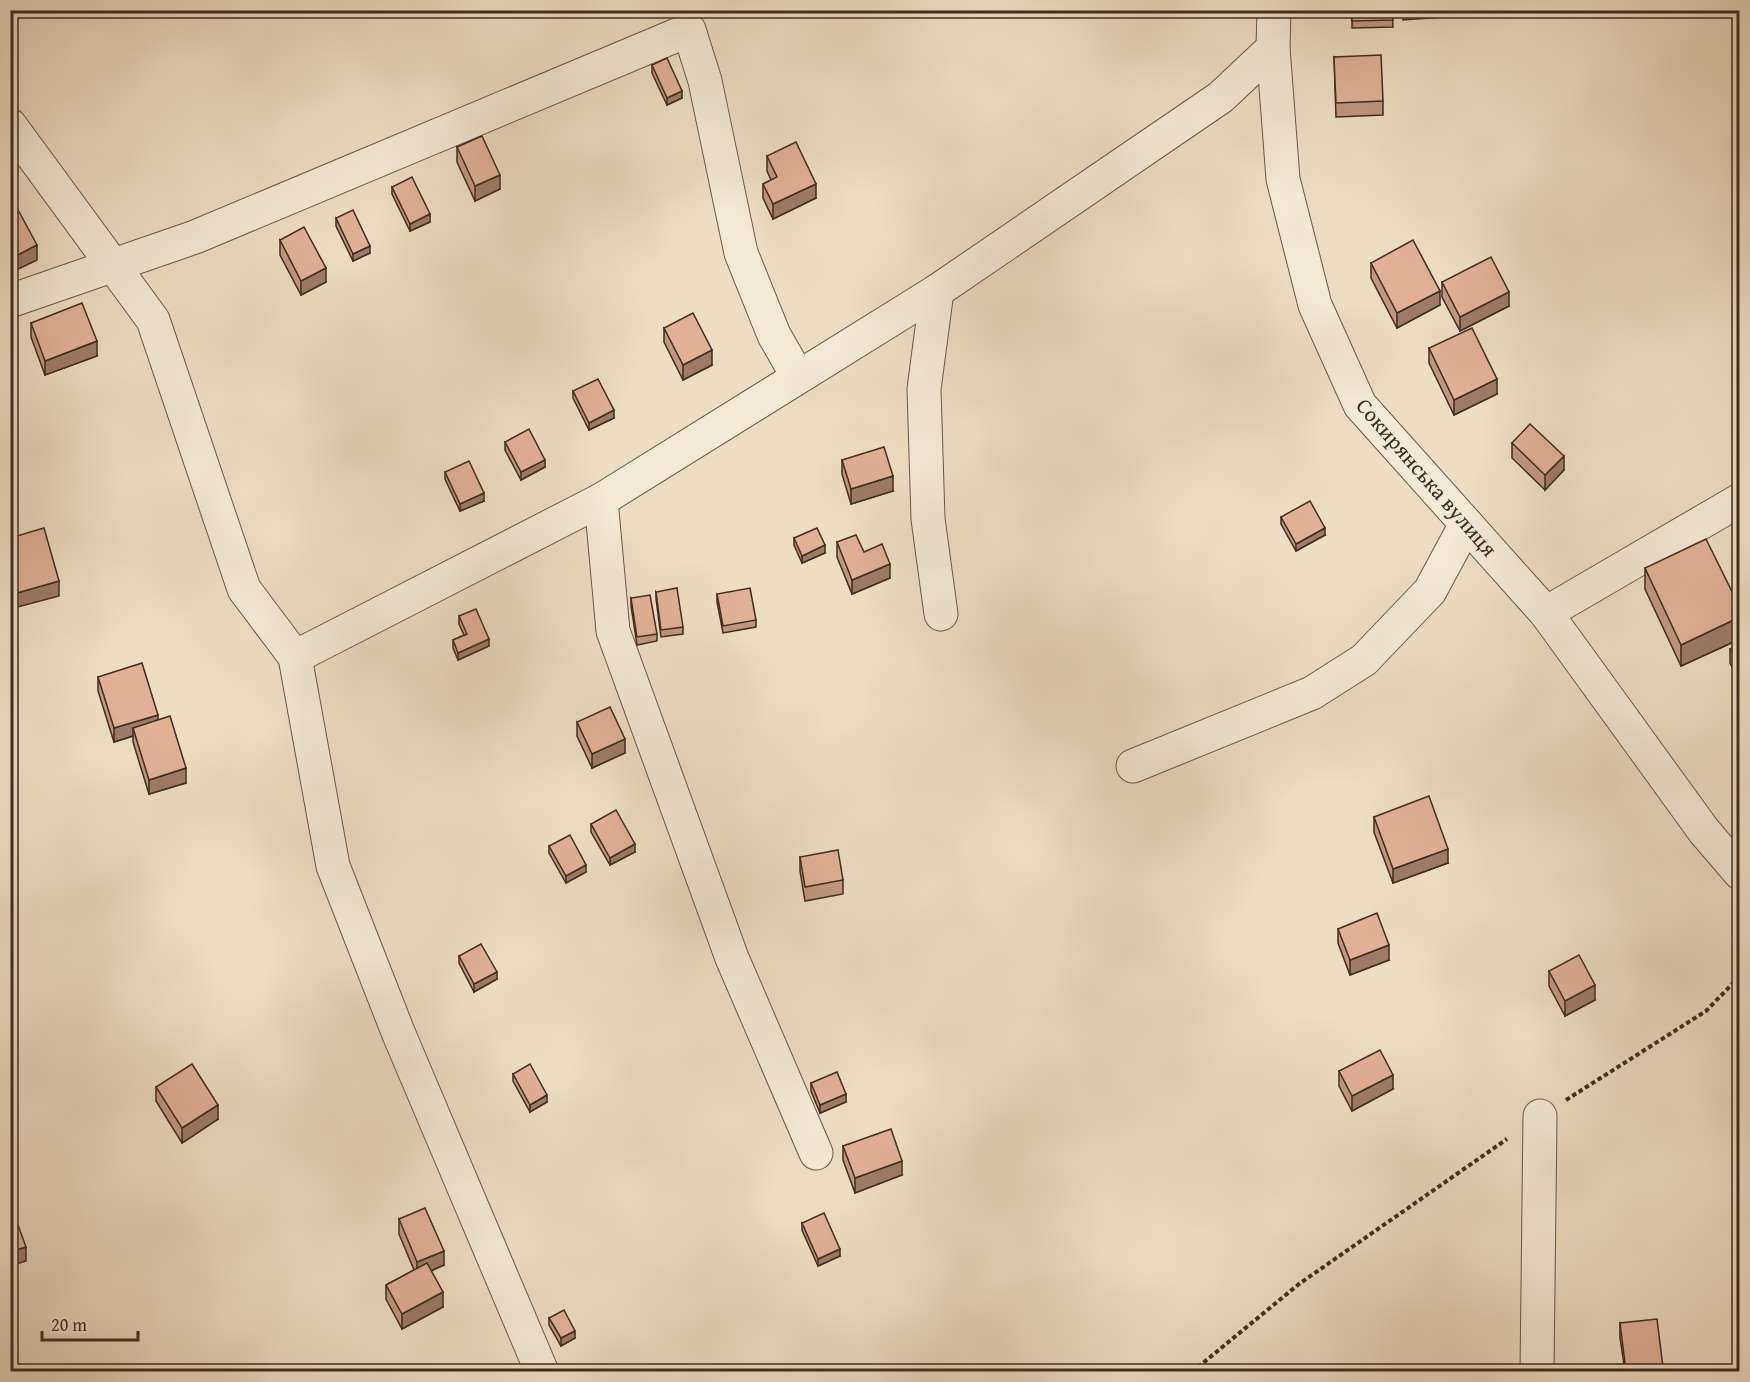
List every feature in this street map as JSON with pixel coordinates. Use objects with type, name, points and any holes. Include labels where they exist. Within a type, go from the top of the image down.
[{"type":"street","name":"Сокирянська вулиця","points":[[1274,10],[1274,48],[1283,179],[1315,305],[1360,405],[1546,613],[1704,831],[1740,873]]},
{"type":"street","points":[[10,301],[195,237],[689,30],[705,81],[741,253],[774,335],[798,377]]},
{"type":"street","points":[[295,657],[601,500],[937,291],[1221,97],[1274,48]]},
{"type":"street","points":[[10,125],[153,320],[244,589],[295,657],[333,866],[398,1032],[542,1371]]},
{"type":"street","points":[[937,291],[924,389],[928,519],[941,614]]},
{"type":"street","points":[[601,500],[613,631],[732,958],[816,1153]]},
{"type":"street","points":[[1546,613],[1740,501]]},
{"type":"street","points":[[1133,766],[1312,693],[1364,660],[1430,591],[1467,524]]},
{"type":"street","points":[[1537,1371],[1540,1116]]},
{"type":"path","points":[[1192,1371],[1299,1284],[1540,1116],[1706,1011],[1740,976]]},
{"type":"building","points":[[1352,10],[1392,10],[1393,20],[1352,21]]},
{"type":"building","points":[[1381,55],[1383,101],[1336,103],[1334,57]]},
{"type":"building","points":[[667,58],[682,91],[667,98],[652,65]]},
{"type":"building","points":[[482,136],[500,175],[475,186],[457,147]]},
{"type":"building","points":[[796,142],[816,184],[773,204],[763,184],[777,177],[767,156]]},
{"type":"building","points":[[412,177],[430,214],[410,224],[392,187]]},
{"type":"building","points":[[17,208],[37,245],[10,259],[10,212]]},
{"type":"building","points":[[353,210],[370,246],[353,254],[336,218]]},
{"type":"building","points":[[304,227],[326,268],[301,281],[280,240]]},
{"type":"building","points":[[1413,240],[1440,291],[1397,313],[1371,263]]},
{"type":"building","points":[[1491,257],[1509,292],[1460,317],[1442,282]]},
{"type":"building","points":[[82,303],[97,341],[45,361],[31,323]]},
{"type":"building","points":[[693,313],[712,350],[683,365],[664,328]]},
{"type":"building","points":[[1472,328],[1497,379],[1454,400],[1429,348]]},
{"type":"building","points":[[598,379],[614,410],[589,423],[573,391]]},
{"type":"building","points":[[1530,424],[1564,456],[1545,475],[1512,443]]},
{"type":"building","points":[[529,429],[545,460],[521,472],[505,442]]},
{"type":"building","points":[[884,447],[893,476],[851,489],[842,460]]},
{"type":"building","points":[[469,461],[484,493],[460,504],[445,472]]},
{"type":"building","points":[[10,482],[17,499],[10,502]]},
{"type":"building","points":[[1310,501],[1325,528],[1296,544],[1281,517]]},
{"type":"building","points":[[44,528],[59,581],[10,595],[10,538]]},
{"type":"building","points":[[817,528],[825,545],[802,556],[794,538]]},
{"type":"building","points":[[856,535],[864,552],[882,544],[890,564],[852,580],[837,542]]},
{"type":"building","points":[[1706,539],[1740,608],[1740,617],[1681,645],[1645,568]]},
{"type":"building","points":[[677,588],[683,627],[661,630],[656,592]]},
{"type":"building","points":[[750,588],[756,620],[723,626],[717,594]]},
{"type":"building","points":[[650,595],[657,634],[637,637],[631,598]]},
{"type":"building","points":[[476,609],[489,639],[458,653],[453,640],[467,634],[459,616]]},
{"type":"building","points":[[1740,644],[1740,668],[1730,649]]},
{"type":"building","points":[[142,663],[158,715],[114,728],[98,677]]},
{"type":"building","points":[[610,707],[625,739],[592,754],[577,722]]},
{"type":"building","points":[[170,716],[186,768],[149,780],[133,728]]},
{"type":"building","points":[[1429,796],[1448,849],[1393,869],[1374,817]]},
{"type":"building","points":[[616,810],[635,844],[610,858],[591,824]]},
{"type":"building","points":[[570,835],[586,865],[566,876],[549,846]]},
{"type":"building","points":[[838,850],[843,880],[805,887],[800,857]]},
{"type":"building","points":[[1377,913],[1389,945],[1350,960],[1338,929]]},
{"type":"building","points":[[481,944],[497,972],[474,984],[459,956]]},
{"type":"building","points":[[1579,955],[1595,985],[1565,1001],[1549,971]]},
{"type":"building","points":[[1380,1050],[1393,1075],[1352,1096],[1339,1071]]},
{"type":"building","points":[[192,1064],[218,1105],[182,1128],[156,1087]]},
{"type":"building","points":[[530,1064],[547,1095],[530,1105],[513,1074]]},
{"type":"building","points":[[837,1072],[846,1094],[820,1105],[811,1083]]},
{"type":"building","points":[[891,1129],[902,1161],[855,1178],[843,1146]]},
{"type":"building","points":[[10,1203],[26,1247],[10,1252]]},
{"type":"building","points":[[425,1208],[444,1251],[417,1262],[399,1219]]},
{"type":"building","points":[[824,1213],[840,1249],[818,1259],[802,1223]]},
{"type":"building","points":[[427,1263],[443,1292],[402,1314],[386,1285]]},
{"type":"building","points":[[564,1310],[575,1331],[561,1338],[549,1318]]},
{"type":"building","points":[[1657,1319],[1663,1367],[1626,1371],[1620,1323]]}]
